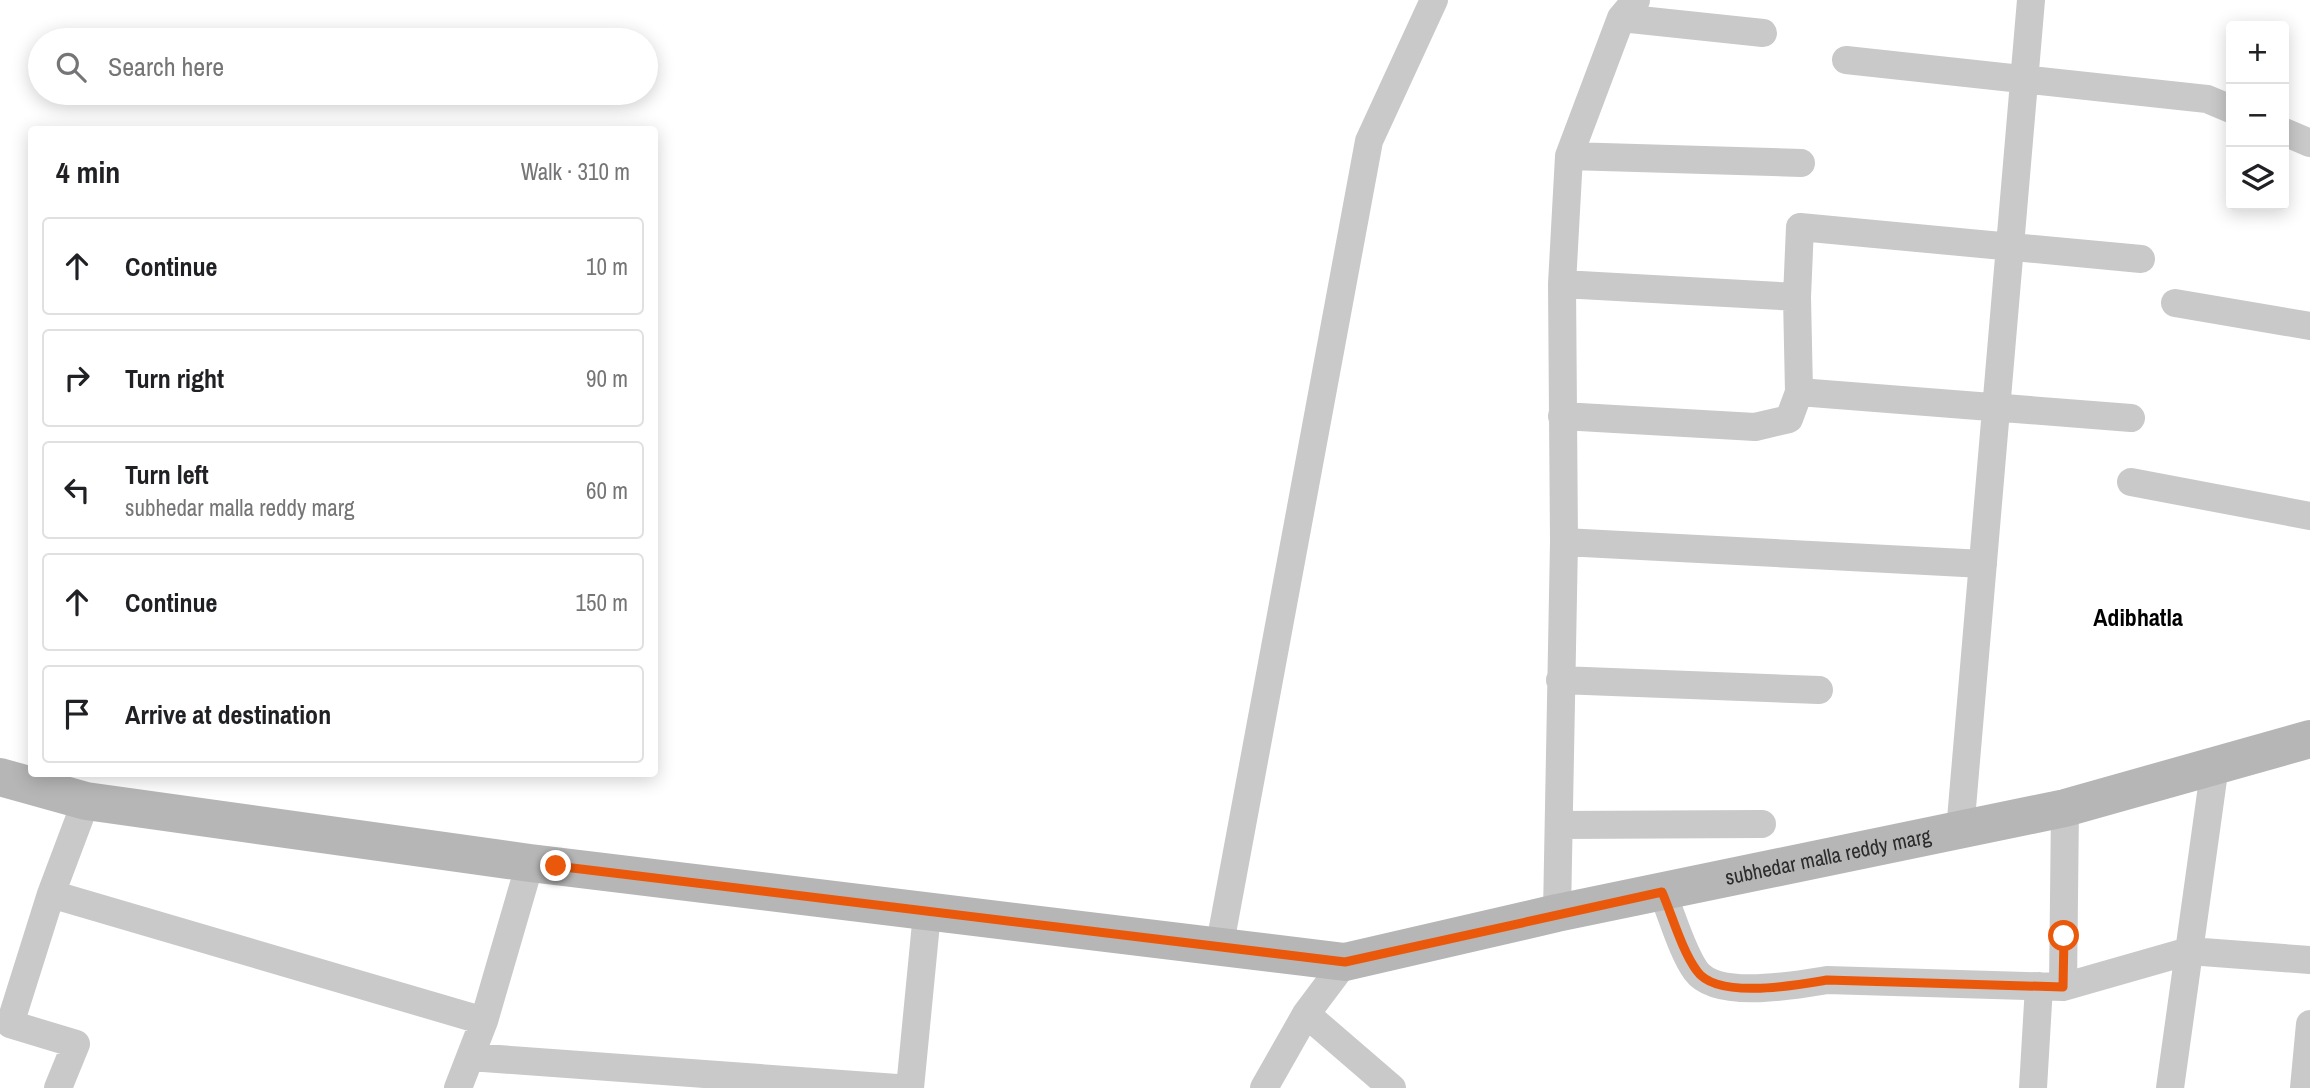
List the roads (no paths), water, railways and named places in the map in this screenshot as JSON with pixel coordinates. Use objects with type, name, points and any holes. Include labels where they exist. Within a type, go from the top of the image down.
[{"type":"street","points":[[1219,949],[1369,141],[1434,0]]},
{"type":"street","points":[[1960,831],[2031,0]]},
{"type":"street","points":[[1557,913],[1564,542],[1562,284],[1569,156],[1628,9],[1763,33]]},
{"type":"street","points":[[1846,61],[2207,99],[2226,107]]},
{"type":"street","points":[[2289,134],[2310,143]]},
{"type":"street","points":[[1569,156],[1801,163]]},
{"type":"street","points":[[1562,416],[1755,427],[1788,419],[1799,392],[1797,297],[1800,227],[2141,259]]},
{"type":"street","points":[[1562,284],[1797,297]]},
{"type":"street","points":[[2175,303],[2310,326]]},
{"type":"street","points":[[1799,392],[2131,418]]},
{"type":"street","points":[[2131,482],[2310,516]]},
{"type":"street","points":[[1564,542],[1983,564]]},
{"type":"street","points":[[1560,680],[1819,690]]},
{"type":"street","name":"subhedar malla reddy marg","points":[[0,777],[86,801],[530,863],[1219,949],[1345,962],[1557,913],[2066,808],[2310,739]]},
{"type":"street","points":[[2170,1088],[2215,765]]},
{"type":"street","points":[[58,1088],[76,1044],[10,1024],[51,894],[86,801]]},
{"type":"street","points":[[2033,1088],[2051,986],[2066,808]]},
{"type":"street","points":[[1560,825],[1762,824]]},
{"type":"street","points":[[458,1088],[484,1021],[530,863]]},
{"type":"street","points":[[1662,892],[1697,973],[1725,988],[1790,986],[1827,980],[2051,986],[2189,951],[2310,960]]},
{"type":"street","points":[[51,894],[484,1021]]},
{"type":"street","points":[[911,1088],[927,913]]},
{"type":"street","points":[[1264,1088],[1306,1014],[1345,962]]},
{"type":"street","points":[[1306,1014],[1392,1088]]},
{"type":"street","points":[[2304,1088],[2310,1024]]},
{"type":"street","points":[[470,1057],[898,1088]]},
{"type":"district","name":"Adibhatla","points":[[2138,618]]}]
